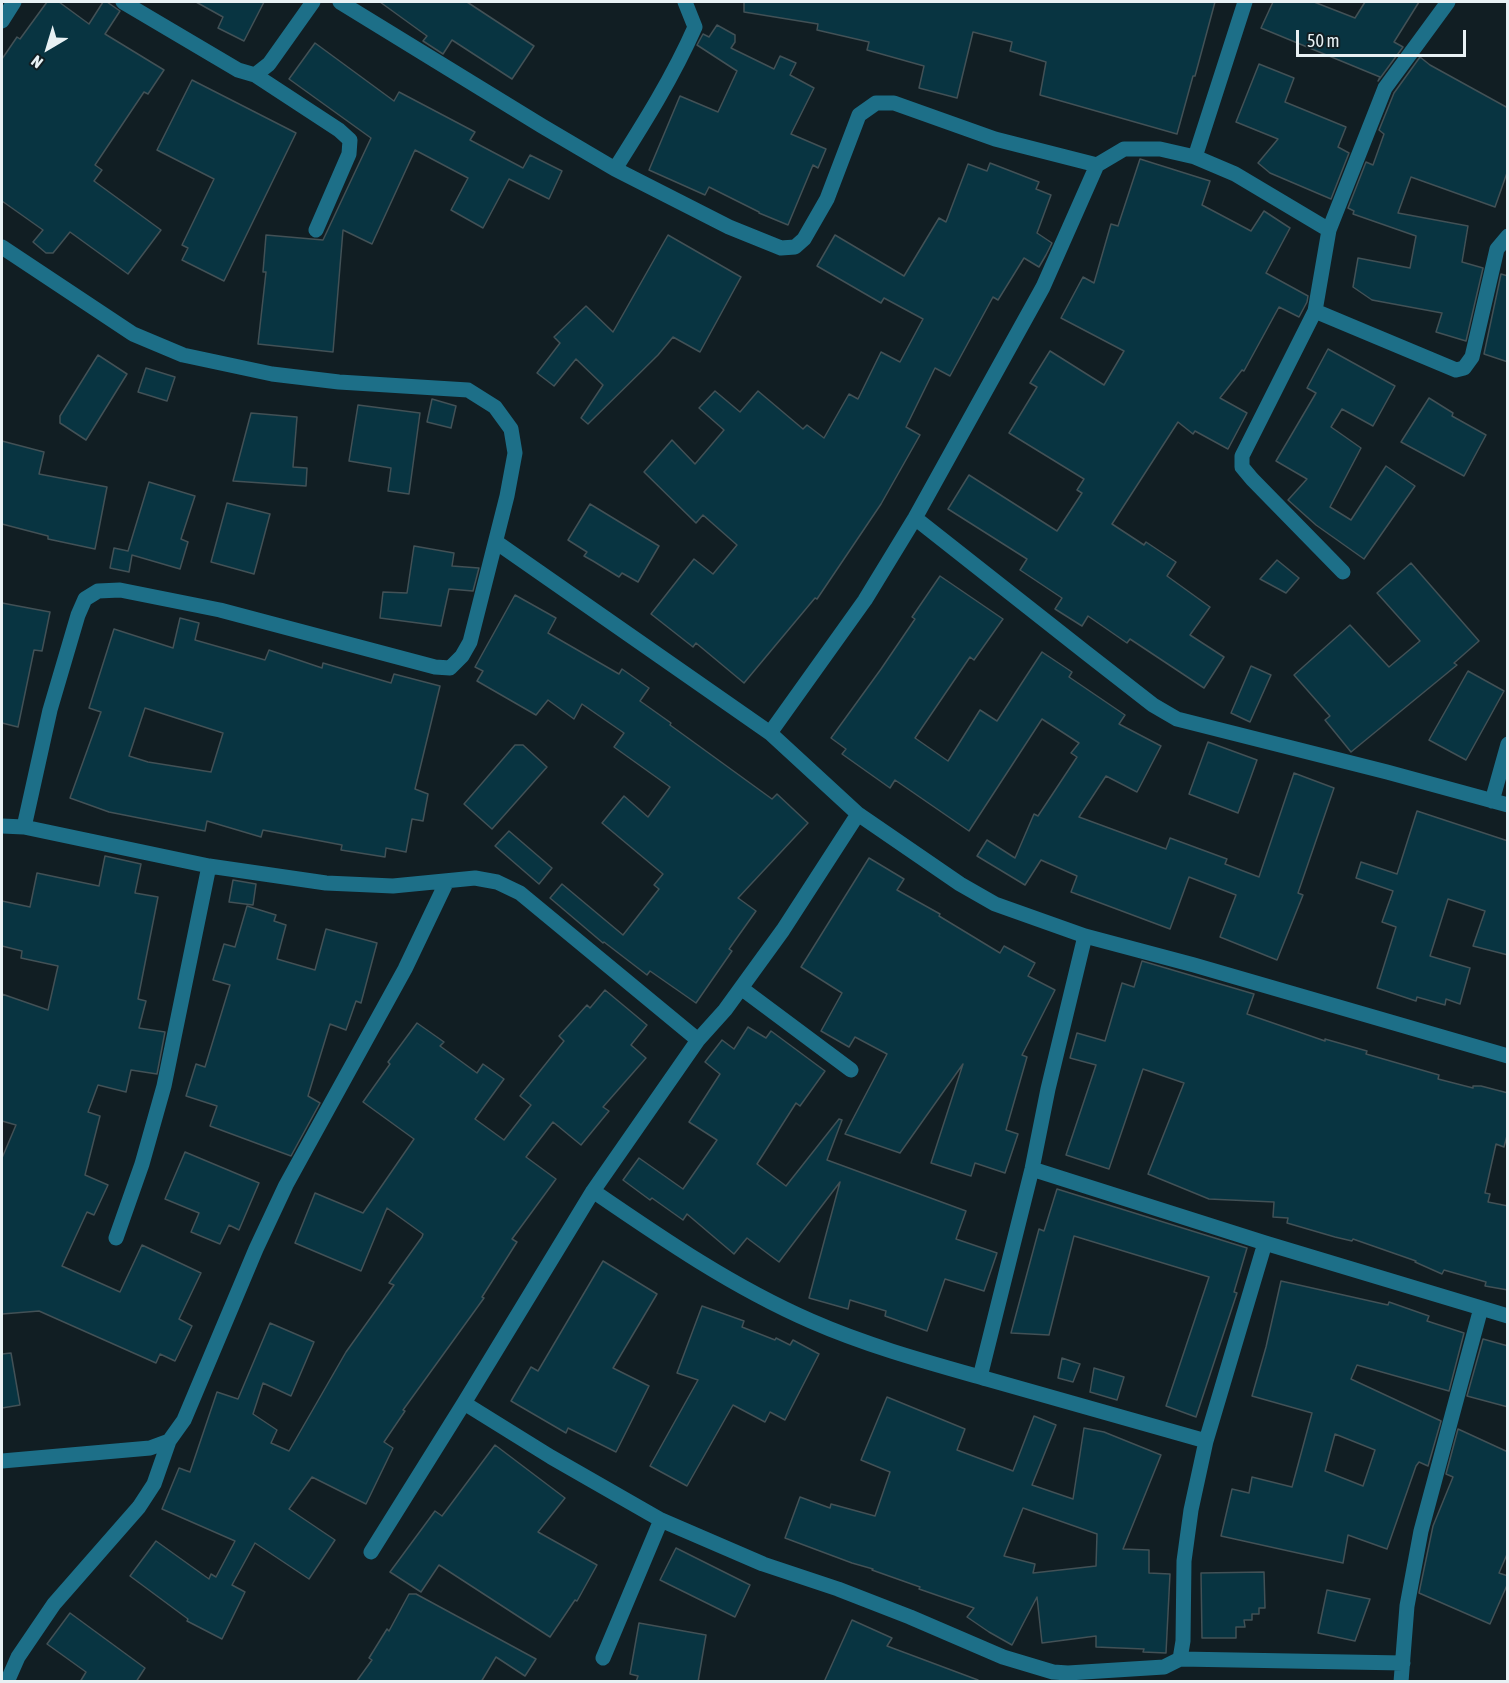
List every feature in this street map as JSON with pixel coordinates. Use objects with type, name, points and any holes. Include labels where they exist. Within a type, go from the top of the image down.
[{"type":"street","points":[[2,21],[14,2]]},
{"type":"street","points":[[123,2],[238,70],[255,75],[339,130],[350,141],[349,154],[316,230]]},
{"type":"street","points":[[255,75],[269,64],[313,2]]},
{"type":"street","points":[[340,2],[615,169],[729,227],[781,248],[795,248],[804,239],[827,199],[859,115],[876,103],[894,103],[995,139],[1097,165]]},
{"type":"street","points":[[615,169],[655,105],[695,27],[685,2]]},
{"type":"street","points":[[1195,157],[1245,2]]},
{"type":"street","points":[[1343,572],[1242,467],[1242,456],[1315,311],[1329,230],[1385,88],[1448,2]]},
{"type":"street","points":[[770,734],[865,600],[915,518],[1043,287],[1097,165],[1124,149],[1160,149],[1195,157],[1235,174],[1329,230]]},
{"type":"street","points":[[1315,311],[1456,370],[1464,368],[1472,357],[1497,249],[1508,236]]},
{"type":"street","points":[[2,247],[133,334],[183,355],[272,374],[339,382],[468,390],[495,407],[511,429],[515,453],[496,542],[470,642],[462,656],[450,668],[435,667],[219,610],[120,590],[98,591],[85,599],[78,615],[50,710],[24,827]]},
{"type":"street","points":[[915,518],[1153,705],[1177,719],[1500,803],[1508,744]]},
{"type":"street","points":[[496,542],[770,734],[858,814],[960,884],[996,904],[1084,936],[1194,965],[1508,1056]]},
{"type":"street","points":[[371,1552],[593,1191],[698,1040],[741,988],[783,930],[858,814]]},
{"type":"street","points":[[2,826],[24,827],[209,866],[326,883],[393,886],[475,878],[497,882],[520,893],[698,1040]]},
{"type":"street","points":[[116,1238],[142,1164],[164,1086],[209,866]]},
{"type":"street","points":[[7,1682],[18,1657],[54,1604],[139,1507],[153,1484],[169,1441],[184,1420],[256,1249],[286,1185],[405,969],[447,880]]},
{"type":"street","points":[[980,1377],[1032,1169],[1048,1089],[1084,936]]},
{"type":"street","points":[[741,988],[851,1070]]},
{"type":"street","points":[[1032,1169],[1265,1243],[1508,1316]]},
{"type":"street","points":[[593,1191],[685,1254],[810,1320],[902,1356],[1206,1441]]},
{"type":"street","points":[[1180,1659],[1183,1641],[1184,1561],[1206,1441],[1265,1243]]},
{"type":"street","points":[[1401,1682],[1407,1606],[1421,1531],[1481,1308]]},
{"type":"street","points":[[464,1403],[551,1457],[661,1520],[763,1564],[838,1588],[1052,1677],[1068,1673],[1164,1667],[1180,1659],[1402,1662]]},
{"type":"street","points":[[2,1461],[150,1448],[169,1441]]},
{"type":"street","points":[[603,1658],[661,1520]]},
{"type":"building","points":[[47,2],[59,2],[89,24],[103,2],[107,2],[120,11],[105,34],[164,70],[148,94],[144,92],[95,165],[102,170],[94,181],[161,230],[128,274],[70,232],[53,253],[46,253],[33,242],[43,230],[2,201],[2,59],[17,37],[20,39]]},
{"type":"building","points":[[196,2],[264,2],[244,41],[218,28],[223,17]]},
{"type":"building","points":[[380,2],[467,2],[534,46],[512,79],[452,40],[443,54],[423,41],[427,36]]},
{"type":"building","points":[[744,2],[1215,2],[1177,134],[1040,95],[1046,62],[1010,51],[1012,42],[973,32],[957,98],[919,88],[924,66],[867,50],[869,42],[817,30],[818,24],[744,12]]},
{"type":"building","points":[[1273,2],[1314,2],[1355,18],[1365,2],[1419,2],[1394,42],[1403,47],[1378,81],[1380,77],[1261,28]]},
{"type":"building","points":[[717,25],[735,35],[735,42],[731,48],[774,69],[780,56],[796,63],[790,75],[814,88],[791,134],[826,149],[818,168],[813,165],[788,225],[709,187],[705,195],[649,170],[680,96],[718,112],[737,71],[697,45],[703,34],[709,37]]},
{"type":"building","points":[[315,43],[394,101],[399,92],[475,132],[470,140],[523,168],[530,155],[562,171],[549,199],[509,179],[483,228],[451,210],[468,178],[415,150],[372,244],[343,230],[333,352],[258,344],[266,272],[263,272],[266,235],[323,240],[371,138],[289,79]]},
{"type":"building","points":[[1420,57],[1430,65],[1508,108],[1508,170],[1495,207],[1411,177],[1398,213],[1468,226],[1462,262],[1483,268],[1466,341],[1436,332],[1442,313],[1372,300],[1353,287],[1358,258],[1410,268],[1416,236],[1353,214],[1354,211],[1348,208],[1366,162],[1373,165],[1384,134],[1379,130],[1394,93]]},
{"type":"building","points":[[1259,64],[1294,78],[1285,102],[1346,127],[1338,147],[1349,153],[1331,199],[1270,173],[1258,163],[1278,139],[1236,122]]},
{"type":"building","points":[[192,80],[296,133],[224,281],[182,260],[188,248],[182,245],[214,179],[157,150]]},
{"type":"building","points":[[1140,159],[1210,181],[1202,205],[1251,231],[1264,211],[1290,228],[1266,273],[1308,296],[1299,317],[1279,307],[1244,371],[1242,370],[1220,398],[1247,413],[1228,449],[1195,431],[1193,434],[1178,422],[1112,524],[1144,545],[1146,542],[1176,562],[1167,576],[1210,607],[1190,635],[1224,657],[1204,688],[1130,639],[1127,643],[1088,616],[1082,626],[1055,609],[1062,598],[1020,570],[1027,559],[948,509],[969,475],[1057,531],[1082,493],[1077,490],[1084,479],[1009,433],[1037,387],[1030,383],[1050,351],[1104,385],[1124,351],[1061,318],[1083,277],[1094,283],[1111,224],[1118,226]]},
{"type":"building","points":[[990,163],[1039,182],[1036,189],[1051,195],[1037,233],[1052,243],[1039,267],[1024,258],[998,300],[993,297],[950,376],[935,368],[906,427],[920,435],[881,504],[817,599],[815,598],[744,683],[696,643],[693,647],[651,614],[694,559],[713,574],[737,545],[703,515],[696,523],[644,472],[672,440],[695,464],[724,430],[699,408],[715,391],[740,412],[758,391],[803,429],[807,425],[824,438],[849,394],[858,399],[881,352],[900,362],[923,319],[884,298],[881,303],[817,266],[835,235],[904,276],[939,218],[946,222],[968,164],[987,171]]},
{"type":"building","points":[[668,235],[741,277],[700,352],[673,337],[658,355],[588,424],[581,418],[603,385],[576,359],[554,386],[537,373],[560,343],[554,337],[586,306],[613,332]]},
{"type":"building","points":[[1501,274],[1508,276],[1508,362],[1484,354]]},
{"type":"building","points":[[1328,349],[1395,386],[1373,426],[1342,409],[1331,427],[1361,448],[1330,507],[1351,520],[1386,466],[1415,486],[1364,559],[1316,525],[1288,500],[1307,479],[1276,461],[1316,393],[1307,388]]},
{"type":"building","points":[[98,355],[127,374],[86,440],[60,423],[60,416]]},
{"type":"building","points":[[146,368],[175,377],[167,401],[138,392]]},
{"type":"building","points":[[1429,398],[1453,413],[1452,416],[1486,435],[1464,476],[1401,442]]},
{"type":"building","points":[[432,399],[456,406],[451,428],[427,422]]},
{"type":"building","points":[[358,405],[420,413],[409,494],[388,491],[391,468],[349,461]]},
{"type":"building","points":[[251,413],[297,417],[293,467],[307,468],[306,486],[233,481]]},
{"type":"building","points":[[2,441],[44,452],[39,474],[107,487],[95,549],[48,539],[48,536],[2,524]]},
{"type":"building","points":[[149,482],[195,496],[181,539],[188,542],[180,569],[132,555],[129,572],[110,568],[114,548],[128,551]]},
{"type":"building","points":[[227,503],[270,514],[254,574],[211,562]]},
{"type":"building","points":[[590,504],[659,546],[638,582],[622,573],[619,577],[584,556],[587,552],[568,540]]},
{"type":"building","points":[[414,546],[454,553],[452,566],[479,568],[473,591],[449,589],[441,626],[380,618],[383,592],[407,593]]},
{"type":"building","points":[[1277,560],[1299,578],[1286,593],[1260,579]]},
{"type":"building","points":[[1411,563],[1479,641],[1454,663],[1457,665],[1351,752],[1325,720],[1330,716],[1294,675],[1350,625],[1389,667],[1420,641],[1377,593]]},
{"type":"building","points":[[940,576],[1003,619],[974,660],[970,657],[915,738],[948,761],[980,710],[997,721],[1042,652],[1072,672],[1069,677],[1125,715],[1119,724],[1161,746],[1137,792],[1106,776],[1079,817],[1166,849],[1170,838],[1227,859],[1225,864],[1259,877],[1294,773],[1334,788],[1298,893],[1303,895],[1277,960],[1220,937],[1236,895],[1189,877],[1170,929],[1071,892],[1077,876],[1041,860],[1025,885],[977,856],[987,840],[1015,858],[1034,814],[1038,816],[1077,757],[1071,753],[1079,743],[1042,719],[969,831],[895,780],[890,788],[842,754],[846,749],[831,738],[915,619],[912,617]]},
{"type":"building","points":[[515,595],[556,618],[548,633],[619,674],[622,669],[649,688],[640,701],[772,799],[777,794],[808,823],[738,898],[756,911],[729,949],[732,951],[696,1003],[650,971],[647,975],[603,943],[550,898],[562,884],[623,935],[659,889],[654,885],[663,874],[602,823],[624,796],[648,817],[670,787],[614,747],[624,733],[582,704],[574,719],[548,700],[536,715],[477,681],[483,671],[475,667]]},
{"type":"building","points":[[2,603],[50,612],[42,651],[34,650],[18,727],[2,723]]},
{"type":"building","points":[[180,618],[199,623],[195,640],[265,660],[269,650],[322,668],[323,663],[391,683],[394,674],[440,686],[415,789],[428,794],[423,821],[412,819],[406,852],[386,848],[385,857],[341,850],[342,845],[263,830],[261,837],[207,821],[205,831],[109,812],[70,798],[101,712],[89,708],[114,629],[173,648]],"holes":[[[145,708],[223,733],[211,772],[148,762],[129,756]]]},
{"type":"building","points":[[1251,666],[1271,675],[1250,722],[1231,713]]},
{"type":"building","points":[[1468,671],[1504,691],[1466,760],[1429,740]]},
{"type":"building","points":[[1208,742],[1257,760],[1238,813],[1189,794]]},
{"type":"building","points":[[515,745],[523,745],[547,767],[492,829],[464,804]]},
{"type":"building","points":[[1417,811],[1508,841],[1508,955],[1473,946],[1485,911],[1448,899],[1430,956],[1470,968],[1460,1004],[1446,999],[1445,1005],[1417,997],[1416,1001],[1377,988],[1396,927],[1382,922],[1393,891],[1356,878],[1361,862],[1397,874]]},
{"type":"building","points":[[509,831],[552,868],[539,884],[495,846]]},
{"type":"building","points":[[105,856],[141,864],[135,893],[158,897],[138,999],[146,1001],[139,1028],[165,1032],[157,1074],[131,1070],[126,1092],[98,1085],[88,1112],[100,1116],[85,1175],[108,1185],[94,1215],[87,1212],[62,1266],[120,1292],[142,1245],[201,1273],[179,1319],[192,1326],[175,1361],[160,1354],[156,1363],[39,1311],[2,1314],[2,1158],[16,1125],[2,1121],[2,994],[48,1010],[58,966],[21,958],[22,951],[2,946],[2,901],[30,907],[37,873],[99,886]]},
{"type":"building","points":[[869,858],[904,879],[897,890],[940,914],[939,916],[1000,953],[1004,946],[1035,963],[1028,976],[1055,990],[1022,1055],[1027,1057],[1006,1130],[1018,1134],[1005,1173],[975,1163],[971,1176],[931,1163],[963,1064],[900,1153],[845,1134],[887,1054],[855,1037],[849,1047],[821,1031],[842,993],[801,967]]},
{"type":"building","points":[[233,880],[256,884],[253,905],[229,902]]},
{"type":"building","points":[[247,906],[276,915],[274,921],[286,925],[277,959],[315,970],[326,929],[377,943],[361,1003],[356,1001],[346,1030],[330,1024],[308,1096],[320,1103],[291,1156],[210,1126],[217,1106],[186,1096],[196,1064],[205,1067],[230,985],[213,980],[224,944],[235,947]]},
{"type":"building","points":[[1142,961],[1254,994],[1247,1014],[1325,1041],[1325,1039],[1367,1051],[1366,1054],[1439,1075],[1438,1079],[1473,1088],[1473,1086],[1481,1086],[1508,1093],[1508,1132],[1504,1147],[1496,1144],[1485,1193],[1490,1194],[1488,1202],[1508,1206],[1508,1290],[1485,1286],[1486,1282],[1444,1270],[1442,1274],[1416,1261],[1353,1239],[1352,1241],[1335,1237],[1287,1223],[1288,1218],[1273,1217],[1274,1202],[1209,1199],[1148,1174],[1184,1083],[1143,1069],[1109,1169],[1066,1155],[1096,1065],[1070,1058],[1077,1033],[1105,1041],[1122,983],[1134,987]]},
{"type":"building","points":[[605,990],[647,1025],[631,1045],[646,1058],[603,1107],[609,1111],[581,1145],[553,1122],[526,1157],[556,1179],[512,1239],[517,1242],[482,1297],[484,1298],[403,1410],[405,1411],[384,1442],[393,1448],[366,1504],[312,1477],[289,1509],[335,1540],[309,1579],[255,1543],[232,1585],[245,1592],[222,1639],[187,1621],[188,1619],[130,1576],[156,1541],[209,1579],[211,1574],[216,1577],[235,1541],[162,1509],[179,1468],[190,1472],[217,1392],[238,1399],[270,1323],[314,1342],[291,1396],[263,1383],[253,1414],[277,1430],[271,1443],[289,1451],[346,1352],[394,1285],[389,1283],[422,1237],[423,1234],[387,1208],[361,1271],[295,1243],[315,1193],[363,1213],[414,1139],[363,1102],[390,1064],[388,1062],[417,1023],[444,1042],[440,1046],[477,1073],[483,1064],[504,1079],[475,1119],[504,1140],[531,1105],[520,1096],[564,1041],[559,1036],[587,1005],[590,1008]]},
{"type":"building","points":[[748,1027],[766,1038],[771,1031],[825,1071],[800,1106],[796,1103],[757,1164],[786,1186],[839,1119],[842,1120],[827,1160],[966,1211],[956,1239],[997,1253],[984,1291],[945,1279],[927,1331],[885,1316],[886,1311],[850,1300],[848,1309],[809,1298],[840,1182],[779,1262],[747,1238],[734,1254],[687,1214],[683,1220],[623,1180],[639,1158],[683,1189],[717,1140],[689,1122],[720,1074],[705,1062],[722,1040],[734,1049]]},
{"type":"building","points":[[185,1152],[259,1183],[239,1230],[229,1225],[220,1244],[191,1232],[199,1213],[165,1199]]},
{"type":"building","points":[[1057,1189],[1247,1248],[1234,1292],[1237,1293],[1196,1417],[1166,1406],[1209,1277],[1074,1236],[1049,1335],[1011,1333],[1039,1229],[1044,1231]]},
{"type":"building","points":[[603,1261],[657,1294],[613,1368],[649,1386],[616,1452],[568,1428],[566,1433],[511,1401],[531,1367],[538,1371]]},
{"type":"building","points":[[1281,1281],[1388,1305],[1389,1302],[1429,1316],[1427,1321],[1464,1333],[1449,1391],[1357,1365],[1351,1379],[1441,1421],[1428,1466],[1419,1462],[1416,1466],[1387,1549],[1348,1535],[1343,1563],[1221,1536],[1232,1489],[1249,1493],[1252,1477],[1292,1487],[1312,1413],[1252,1396]],"holes":[[[1335,1434],[1375,1450],[1363,1486],[1325,1471]]]},
{"type":"building","points":[[702,1306],[744,1321],[742,1327],[790,1345],[793,1340],[819,1354],[785,1420],[770,1412],[765,1422],[733,1405],[687,1486],[650,1466],[698,1380],[677,1373]]},
{"type":"building","points":[[1483,1339],[1508,1346],[1508,1407],[1467,1396]]},
{"type":"building","points":[[11,1353],[20,1405],[2,1408],[2,1354]]},
{"type":"building","points":[[1062,1358],[1080,1364],[1073,1382],[1058,1378]]},
{"type":"building","points":[[1094,1368],[1124,1377],[1117,1400],[1090,1392]]},
{"type":"building","points":[[887,1397],[965,1429],[957,1450],[1013,1471],[1034,1416],[1056,1425],[1032,1485],[1073,1499],[1084,1428],[1104,1432],[1161,1455],[1123,1549],[1149,1550],[1149,1573],[1170,1574],[1166,1653],[1143,1652],[1144,1649],[1096,1647],[1096,1636],[1042,1643],[1037,1597],[1012,1645],[967,1617],[974,1608],[785,1538],[800,1497],[830,1508],[831,1504],[875,1516],[890,1472],[861,1460]],"holes":[[[1023,1508],[1097,1534],[1096,1566],[1033,1573],[1035,1564],[1004,1556]]]},
{"type":"building","points":[[1458,1429],[1508,1452],[1508,1552],[1499,1573],[1508,1576],[1508,1583],[1490,1624],[1419,1593],[1433,1526],[1453,1477],[1446,1474]]},
{"type":"building","points":[[495,1445],[565,1498],[538,1532],[597,1565],[577,1601],[575,1600],[550,1637],[439,1565],[421,1592],[390,1572],[435,1511],[442,1516]]},
{"type":"building","points":[[676,1548],[750,1585],[735,1617],[660,1580]]},
{"type":"building","points":[[1264,1572],[1265,1608],[1259,1608],[1259,1614],[1252,1614],[1252,1620],[1244,1620],[1245,1627],[1236,1627],[1236,1638],[1202,1638],[1201,1573]]},
{"type":"building","points":[[1327,1590],[1370,1599],[1355,1641],[1318,1633]]},
{"type":"building","points":[[409,1594],[416,1594],[536,1659],[525,1676],[496,1657],[481,1682],[356,1682],[372,1660],[369,1658],[387,1629],[389,1631]]},
{"type":"building","points":[[70,1613],[145,1668],[136,1682],[80,1682],[86,1672],[47,1644]]},
{"type":"building","points":[[852,1620],[892,1638],[887,1646],[978,1680],[978,1682],[824,1682]]},
{"type":"building","points":[[639,1623],[706,1635],[698,1682],[636,1682],[638,1676],[630,1674]]}]
